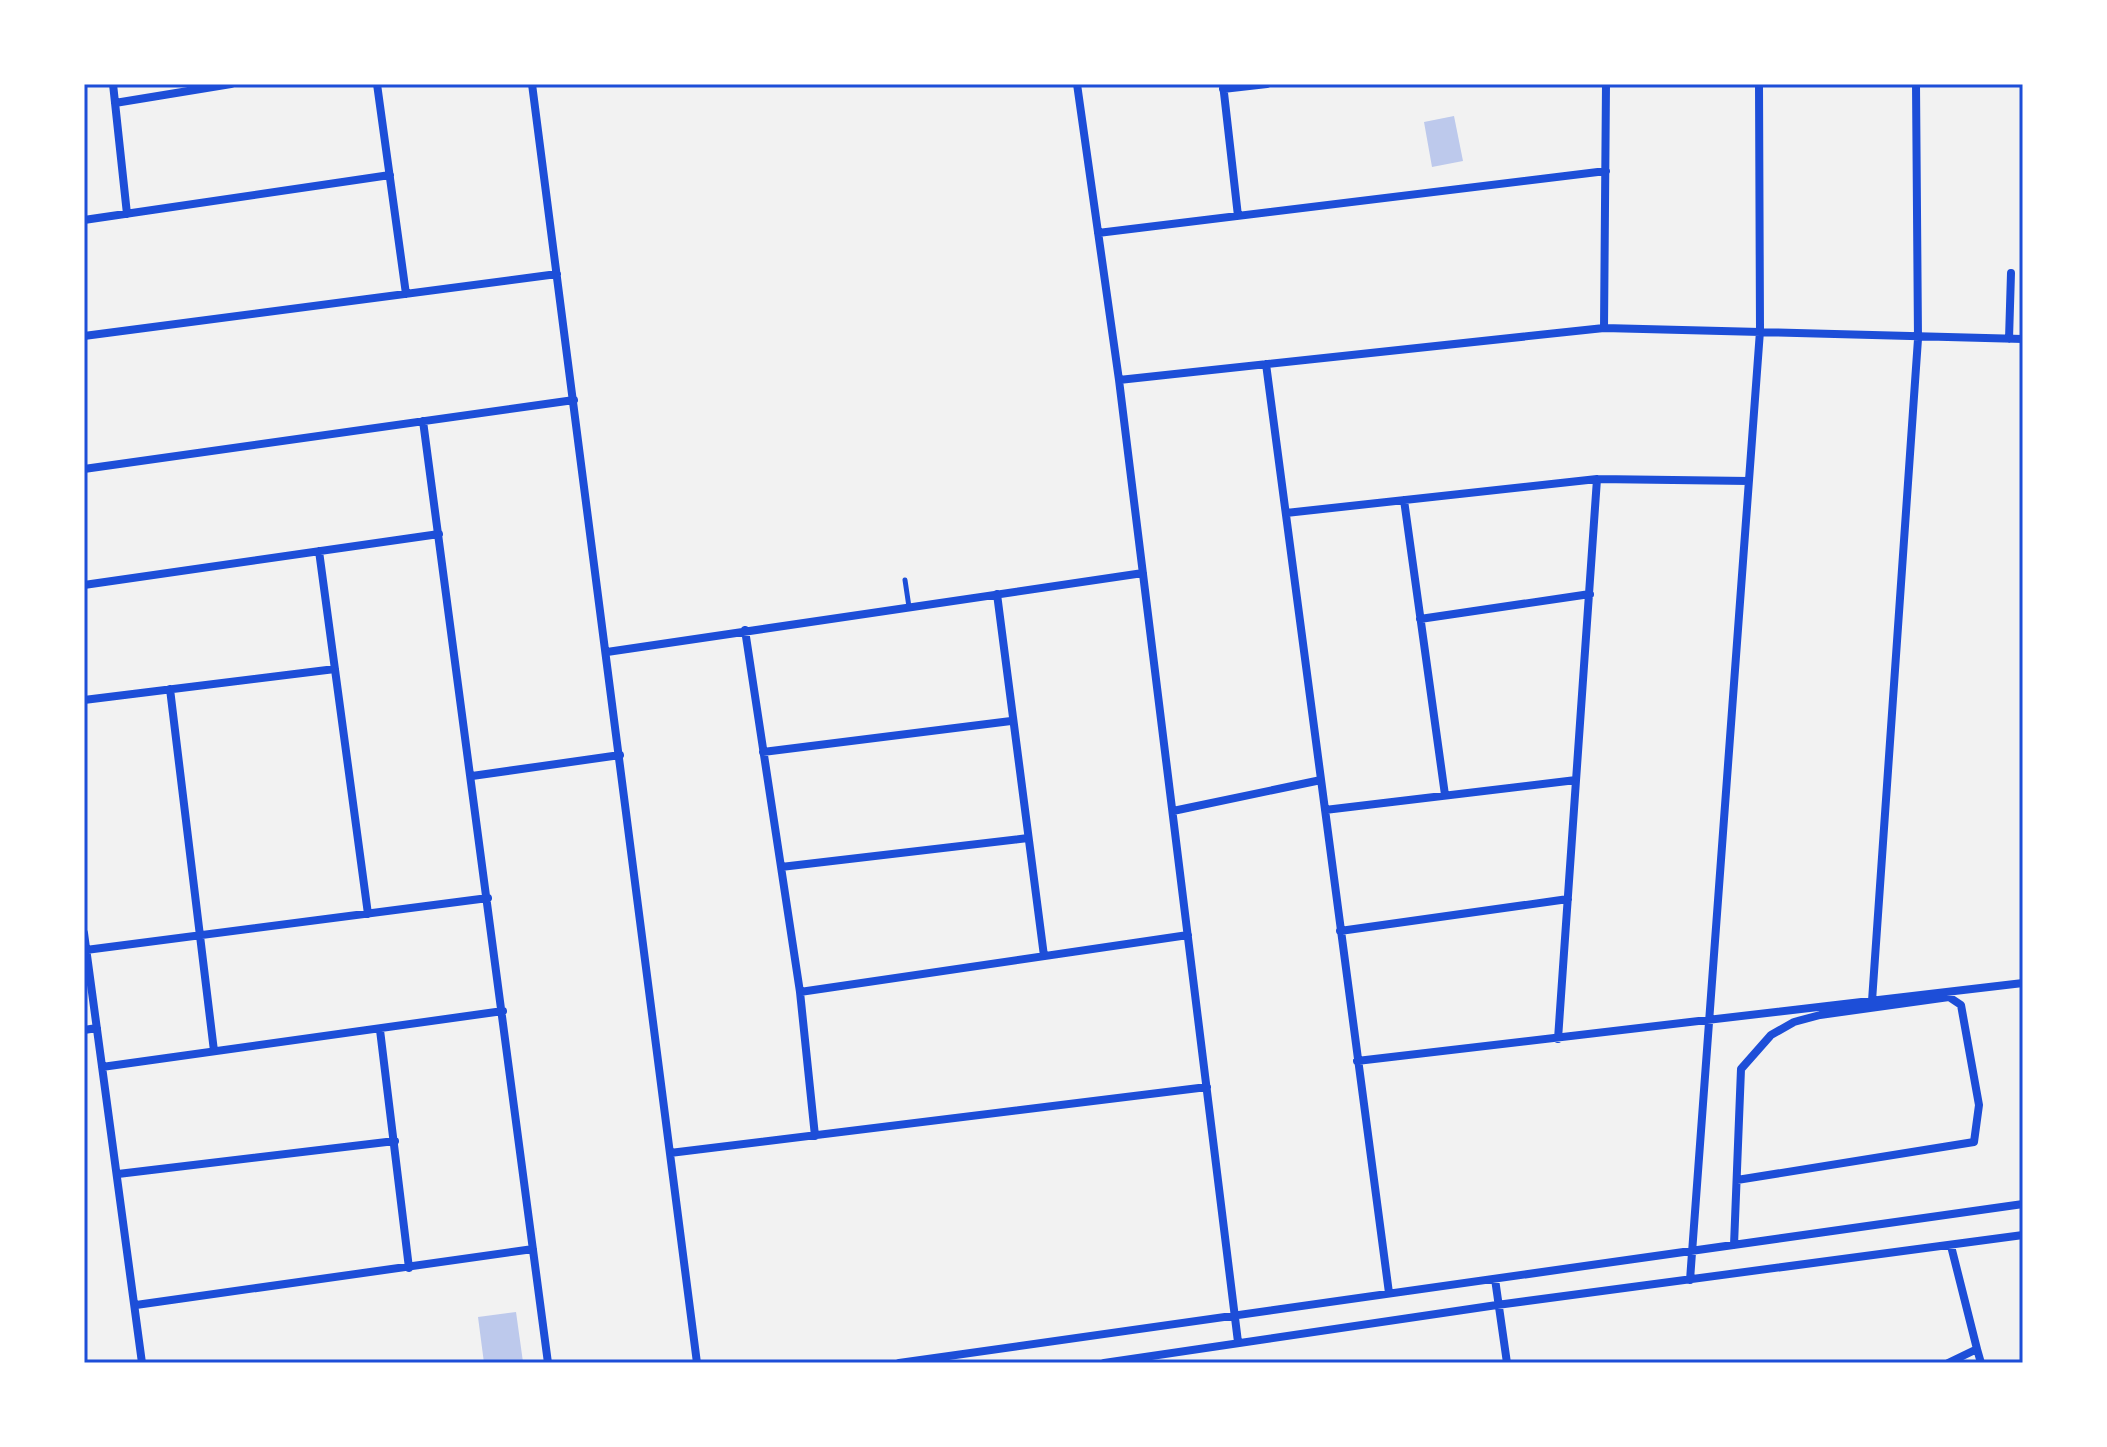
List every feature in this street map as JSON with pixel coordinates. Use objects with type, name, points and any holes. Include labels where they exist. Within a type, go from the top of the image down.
[{"type":"street","points":[[113,84],[127,214]]},
{"type":"street","points":[[115,103],[231,84]]},
{"type":"street","points":[[377,84],[406,294]]},
{"type":"street","points":[[532,84],[697,1363]]},
{"type":"street","points":[[1077,84],[1119,380],[1238,1342]]},
{"type":"street","points":[[1238,216],[1223,87],[1267,84]]},
{"type":"street","points":[[1604,328],[1606,84]]},
{"type":"street","points":[[1690,1280],[1760,331],[1759,84]]},
{"type":"street","points":[[1872,1001],[1918,339],[1916,84]]},
{"type":"street","points":[[1098,233],[1606,171]]},
{"type":"street","points":[[84,220],[390,175]]},
{"type":"street","points":[[2009,339],[2011,273]]},
{"type":"street","points":[[84,336],[557,274]]},
{"type":"street","points":[[1119,380],[1604,328],[1760,331],[1918,339],[2023,339]]},
{"type":"street","points":[[1266,364],[1389,1293]]},
{"type":"street","points":[[84,469],[574,400]]},
{"type":"street","points":[[423,421],[548,1363]]},
{"type":"street","points":[[1286,513],[1597,479],[1749,481]]},
{"type":"street","points":[[1558,1039],[1597,479]]},
{"type":"street","points":[[1404,500],[1445,795]]},
{"type":"street","points":[[84,585],[439,534]]},
{"type":"street","points":[[319,551],[368,914]]},
{"type":"street","points":[[607,652],[1143,573]]},
{"type":"street","points":[[997,594],[1011,721],[1044,956]]},
{"type":"street","points":[[1420,619],[1590,594]]},
{"type":"street","points":[[745,630],[800,992],[815,1136]]},
{"type":"street","points":[[84,700],[335,669]]},
{"type":"street","points":[[170,689],[214,1051]]},
{"type":"street","points":[[763,752],[1011,721]]},
{"type":"street","points":[[472,776],[620,755]]},
{"type":"street","points":[[1173,811],[1321,780]]},
{"type":"street","points":[[1325,810],[1576,780]]},
{"type":"street","points":[[781,867],[1028,838]]},
{"type":"street","points":[[86,950],[488,898]]},
{"type":"street","points":[[1340,931],[1568,899]]},
{"type":"street","points":[[84,933],[142,1363]]},
{"type":"street","points":[[800,992],[1188,935]]},
{"type":"street","points":[[1357,1061],[2023,983]]},
{"type":"street","points":[[1734,1245],[1741,1069],[1771,1035],[1794,1022],[1820,1015],[1949,997],[1961,1005],[1979,1105],[1974,1142],[1737,1180]]},
{"type":"street","points":[[102,1067],[503,1011]]},
{"type":"street","points":[[84,1030],[97,1028]]},
{"type":"street","points":[[380,1030],[409,1268]]},
{"type":"street","points":[[670,1153],[1207,1087]]},
{"type":"street","points":[[118,1174],[395,1141]]},
{"type":"street","points":[[899,1363],[2023,1204]]},
{"type":"street","points":[[1104,1363],[1497,1305],[2023,1235]]},
{"type":"street","points":[[1951,1246],[1981,1363]]},
{"type":"street","points":[[136,1305],[533,1249]]},
{"type":"street","points":[[1495,1279],[1507,1363]]},
{"type":"street","points":[[1948,1363],[1977,1349]]},
{"type":"lane","points":[[905,580],[909,607]]},
{"type":"building","points":[[1454,116],[1463,161],[1432,167],[1424,122]]},
{"type":"building","points":[[516,1312],[523,1362],[484,1363],[478,1317]]}]
